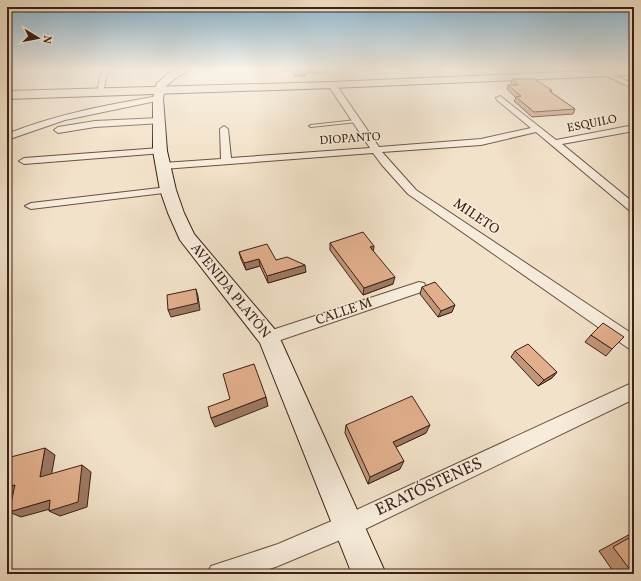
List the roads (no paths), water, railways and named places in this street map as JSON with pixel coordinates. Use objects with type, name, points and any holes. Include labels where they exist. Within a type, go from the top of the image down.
[{"type":"street","points":[[7,137],[62,118],[143,96]]},
{"type":"street","name":"AVENIDA PLATÓN","points":[[160,96],[159,121],[161,158],[168,190],[186,236],[269,338],[369,574]]},
{"type":"street","name":"MILETO","points":[[339,96],[376,151],[412,192],[634,343]]},
{"type":"street","points":[[500,98],[634,209]]},
{"type":"street","points":[[58,130],[95,124],[159,121]]},
{"type":"street","name":"ESQUILO","points":[[555,143],[634,128]]},
{"type":"street","points":[[224,129],[226,161]]},
{"type":"street","name":"DIOPANTO","points":[[24,161],[161,158],[226,161],[481,142],[539,129]]},
{"type":"street","points":[[32,206],[168,190]]},
{"type":"street","name":"CALLE M","points":[[269,338],[419,287]]},
{"type":"street","name":"ERATÓSTENES","points":[[219,574],[278,555],[349,525],[634,390]]},
{"type":"lane","points":[[311,126],[356,121]]}]
